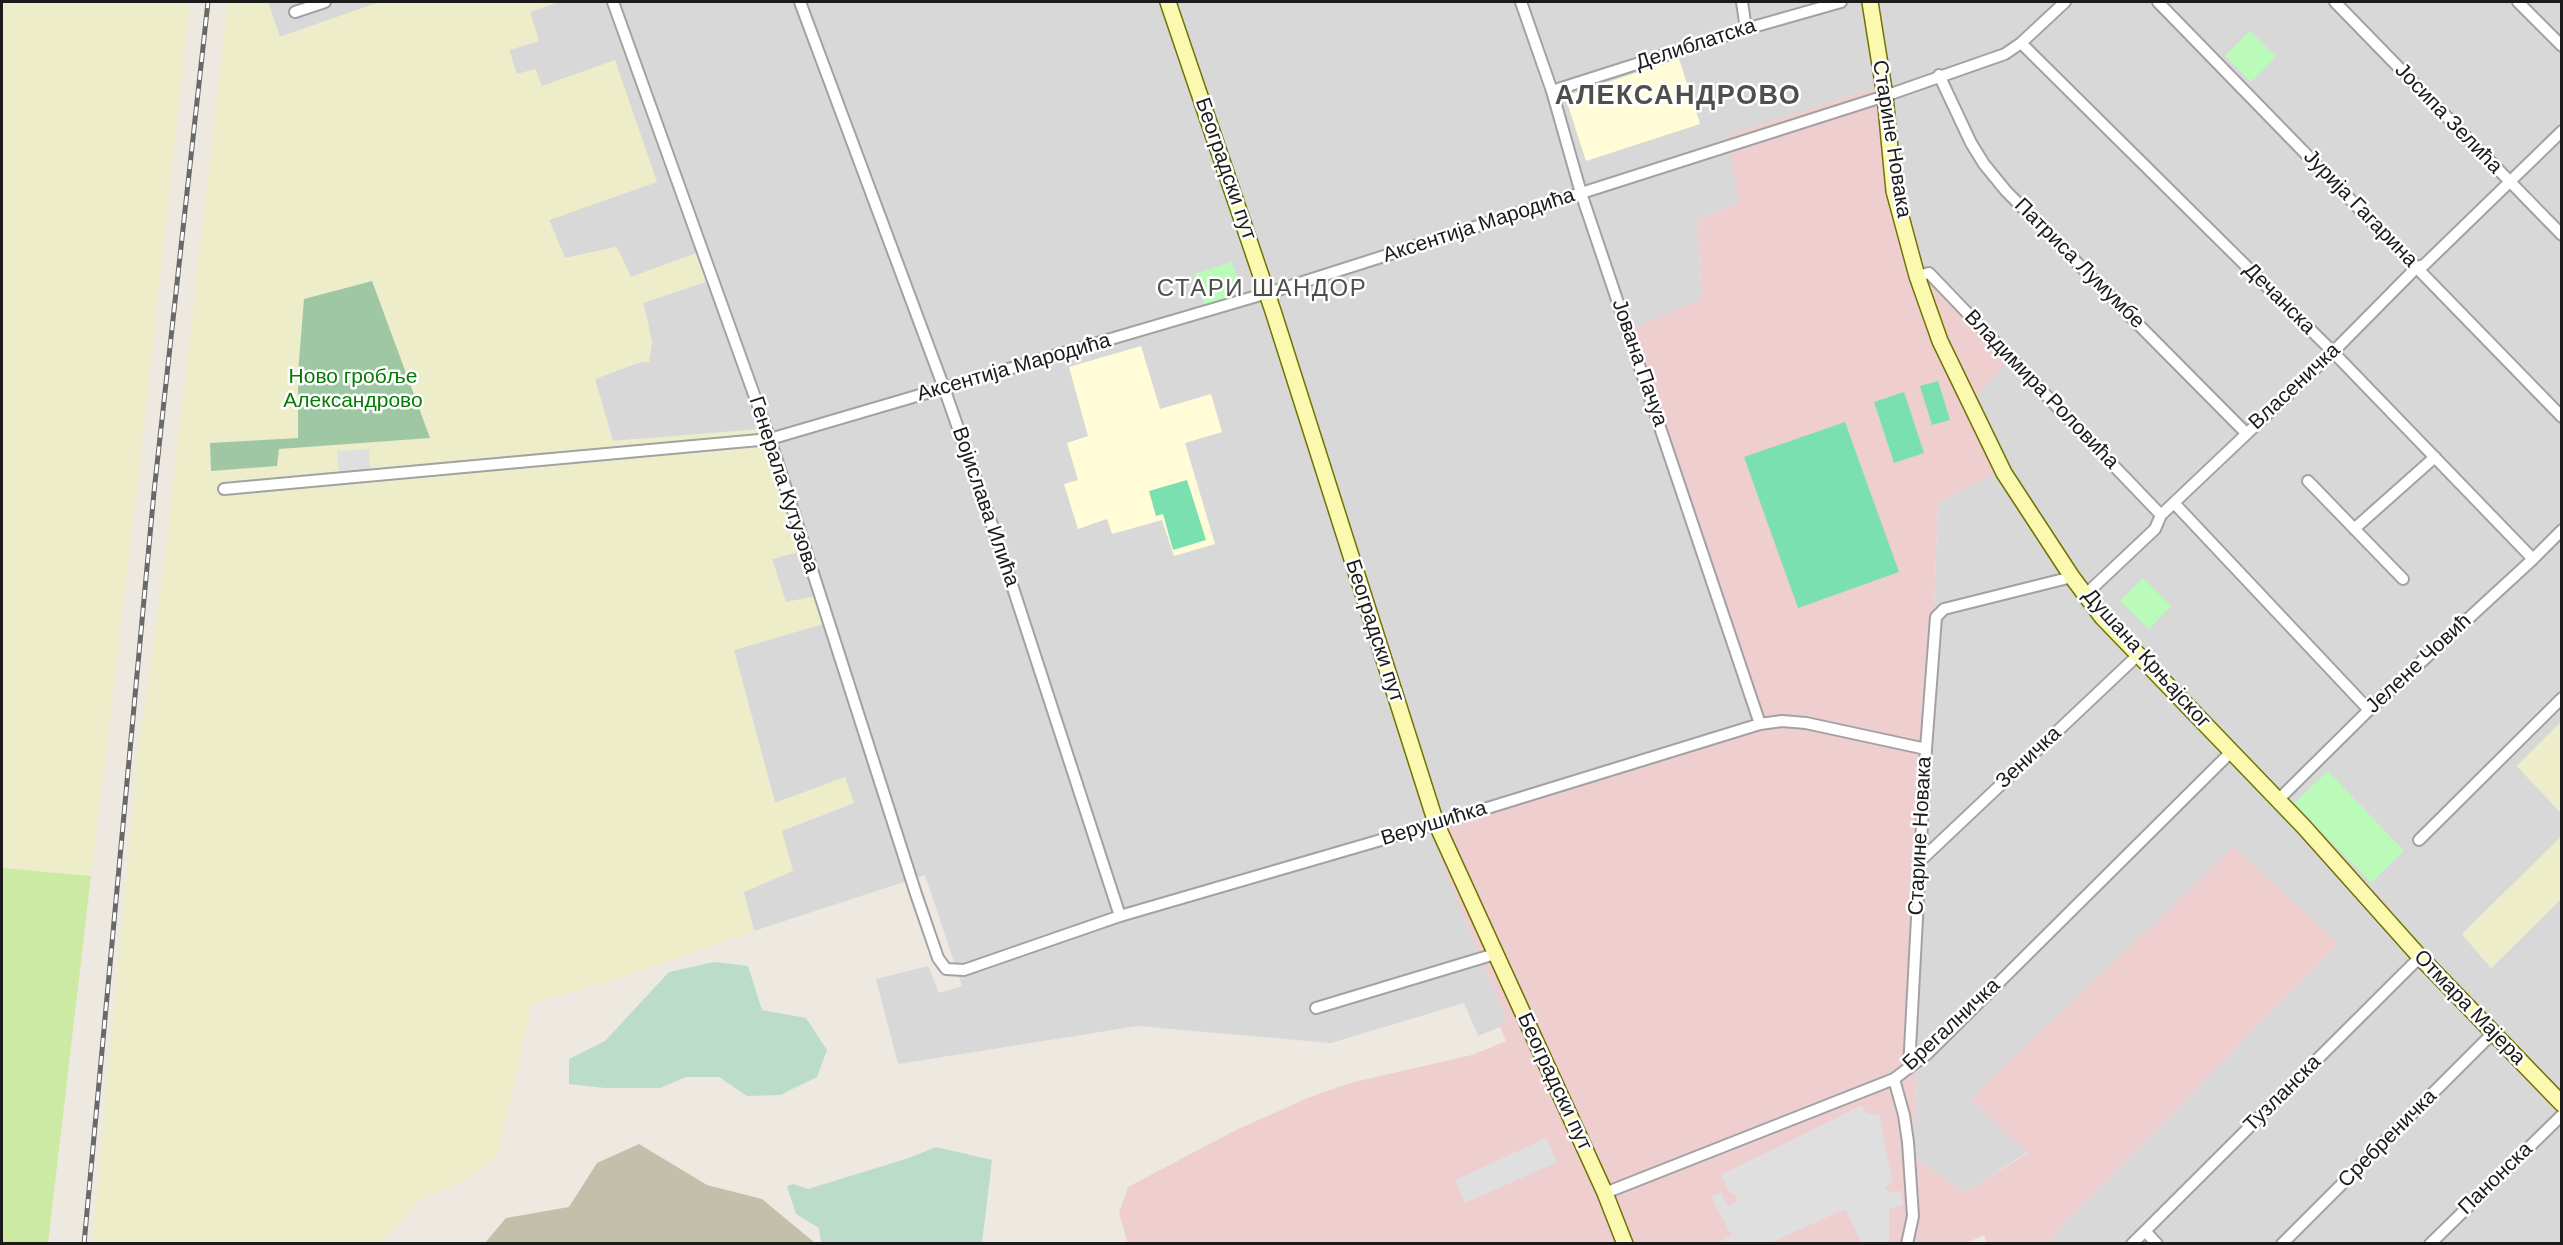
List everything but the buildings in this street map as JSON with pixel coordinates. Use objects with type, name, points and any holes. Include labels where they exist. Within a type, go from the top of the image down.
[{"type":"street","points":[[295,12],[325,2]]},
{"type":"street","name":"Генерала Кутузова","points":[[613,2],[770,439],[916,894],[938,958],[946,969]]},
{"type":"street","name":"Војислава Илића","points":[[800,2],[944,388],[997,539],[1120,916]]},
{"type":"street","name":"Београдски пут","points":[[1168,2],[1267,293],[1436,823],[1605,1193],[1625,1244]]},
{"type":"street","name":"Јована Пачуа","points":[[1521,2],[1552,91],[1581,193],[1760,724]]},
{"type":"street","points":[[1742,2],[1746,29]]},
{"type":"street","name":"Делиблатска","points":[[1552,91],[1746,29],[1841,2]]},
{"type":"street","name":"Старине Новака","points":[[1870,2],[1885,96],[1894,191],[1917,276]]},
{"type":"street","name":"Аксентија Мародића","points":[[224,489],[770,439],[1267,293],[1885,96],[1939,75],[2005,54],[2021,44],[2065,2]]},
{"type":"street","name":"Јурија Гагарина","points":[[2158,2],[2562,417]]},
{"type":"street","name":"Јосипа Зелића","points":[[2335,2],[2562,235]]},
{"type":"street","points":[[2518,2],[2562,46]]},
{"type":"street","name":"Дечанска","points":[[2021,44],[2333,352],[2533,559]]},
{"type":"street","name":"Патриса Лумумбе","points":[[1939,75],[1971,143],[1984,164],[2006,191],[2246,433]]},
{"type":"street","name":"Власеничка","points":[[2085,595],[2155,529],[2161,515],[2333,352],[2417,267],[2424,265],[2562,130]]},
{"type":"street","name":"Владимира Роловића","points":[[1917,276],[1929,273],[2161,515]]},
{"type":"street","name":"Душана Крњајског","points":[[1917,276],[1941,341],[2004,473],[2085,595],[2138,656],[2278,800],[2377,911]]},
{"type":"street","points":[[2355,529],[2434,457]]},
{"type":"street","points":[[2308,481],[2403,579]]},
{"type":"street","points":[[2174,503],[2369,710]]},
{"type":"street","name":"Јелене Човић","points":[[2278,800],[2369,710],[2562,530]]},
{"type":"street","name":"Старине Новака","points":[[1909,1068],[1935,619],[1944,609],[2072,577]]},
{"type":"street","name":"Зеничка","points":[[1920,861],[2138,656]]},
{"type":"street","points":[[2420,840],[2562,698]]},
{"type":"street","name":"Верушићка","points":[[946,969],[964,970],[1120,916],[1760,724],[1782,721],[1806,723],[1926,749]]},
{"type":"street","name":"Брегалничка","points":[[1605,1193],[1893,1079],[1909,1068],[1927,1054],[2231,752]]},
{"type":"street","name":"Отмара Мајера","points":[[2377,911],[2562,1104]]},
{"type":"street","points":[[1316,1008],[1495,954]]},
{"type":"street","name":"Тузланска","points":[[2132,1244],[2420,957]]},
{"type":"street","name":"Сребреничка","points":[[2282,1244],[2493,1034]]},
{"type":"street","points":[[1893,1079],[1904,1115],[1908,1142],[1912,1216],[1907,1244]]},
{"type":"street","name":"Панонска","points":[[2430,1244],[2562,1115]]},
{"type":"street","points":[[2145,1231],[2157,1244]]},
{"type":"shaded area","points":[[268,2],[380,2],[279,37]]},
{"type":"shaded area","points":[[559,2],[2561,2],[2561,722],[2517,766],[2561,813],[2561,837],[2462,934],[2491,968],[2561,899],[2561,1243],[2046,1243],[2338,943],[1970,1099],[2028,1152],[1964,1193],[1913,1156],[1938,502],[2002,469],[1739,203],[1697,219],[1702,299],[1760,724],[1465,920],[1507,1019],[1500,1027],[1478,1036],[1464,1003],[1331,1043],[1138,1026],[898,1064],[876,979],[928,966],[939,993],[962,986],[925,875],[754,931],[743,892],[782,831],[845,778],[775,803],[734,650],[826,623],[816,596],[786,603],[772,559],[799,551],[760,430],[613,441],[595,379],[640,362],[649,325],[643,303],[708,281],[697,253],[631,277],[616,247],[565,258],[549,220],[657,181],[542,86],[517,74],[509,50],[538,41],[529,12]]},
{"type":"shaded area","points":[[1679,59],[1700,124],[1586,161],[1565,96]]},
{"type":"shaded area","points":[[1879,86],[1907,249],[2015,354],[1965,409],[2003,469],[1938,502],[1913,1156],[1964,1193],[2028,1153],[1970,1099],[2234,847],[2338,943],[2046,1243],[1987,1243],[1984,1235],[1964,1244],[1128,1244],[1119,1213],[1128,1187],[1236,1130],[1310,1097],[1350,1083],[1472,1055],[1506,1041],[1500,1027],[1507,1019],[1465,920],[1429,826],[1760,724],[1628,331],[1702,299],[1697,219],[1739,203],[1727,135]]},
{"type":"shaded area","points":[[1141,346],[1160,409],[1211,394],[1222,432],[1185,443],[1215,544],[1174,556],[1162,520],[1112,534],[1107,519],[1078,529],[1064,484],[1078,480],[1067,443],[1088,436],[1069,367]]},
{"type":"shaded area","points":[[369,449],[371,472],[339,474],[337,451]]},
{"type":"shaded area","points":[[1862,1105],[1867,1114],[1879,1114],[1893,1183],[1885,1187],[1889,1193],[1901,1191],[1903,1204],[1889,1209],[1889,1243],[1862,1243],[1845,1209],[1770,1243],[1721,1243],[1720,1241],[1732,1236],[1711,1197],[1721,1192],[1728,1206],[1737,1201],[1735,1194],[1731,1195],[1721,1175]]},
{"type":"shaded area","points":[[1546,1138],[1557,1162],[1465,1203],[1455,1180]]},
{"type":"shaded area","points":[[639,1144],[707,1185],[762,1199],[815,1243],[485,1243],[506,1218],[569,1207],[597,1163]]},
{"type":"green space","points":[[2,2],[190,2],[136,500],[91,876],[2,868]]},
{"type":"green space","points":[[228,2],[268,2],[280,37],[380,2],[559,2],[530,12],[539,41],[509,50],[517,74],[535,69],[542,86],[615,60],[657,182],[549,220],[565,258],[617,247],[631,277],[697,253],[708,281],[643,303],[652,342],[649,362],[640,362],[595,379],[612,441],[760,429],[799,552],[772,559],[786,602],[816,596],[826,623],[734,650],[775,803],[845,777],[854,803],[782,831],[793,871],[744,892],[754,931],[612,981],[532,1003],[498,1154],[469,1178],[420,1200],[380,1243],[92,1244],[138,754],[160,596]],"holes":[[[304,299],[430,438],[278,449],[277,466],[211,471],[210,443],[298,438],[298,373]]]},
{"type":"green space","points":[[2250,31],[2276,57],[2251,82],[2225,56]]},
{"type":"green space","points":[[1232,262],[1243,297],[1206,309],[1194,274]]},
{"type":"green space","name":"Ново гробље Александрово","points":[[372,281],[430,438],[279,449],[277,466],[211,471],[210,443],[298,438],[298,373],[304,299]]},
{"type":"green space","points":[[1938,381],[1950,420],[1932,425],[1920,386]]},
{"type":"green space","points":[[1904,392],[1924,453],[1894,463],[1874,402]]},
{"type":"green space","points":[[1845,422],[1899,572],[1798,608],[1744,457]]},
{"type":"green space","points":[[1187,480],[1206,540],[1173,550],[1163,514],[1156,516],[1149,491]]},
{"type":"green space","points":[[2143,578],[2171,606],[2149,629],[2120,601]]},
{"type":"green space","points":[[2561,722],[2561,813],[2517,766]]},
{"type":"green space","points":[[2328,771],[2404,851],[2371,883],[2294,803]]},
{"type":"green space","points":[[2561,837],[2561,899],[2491,968],[2462,934]]},
{"type":"green space","points":[[2,868],[91,876],[48,1243],[2,1243]]},
{"type":"green space","points":[[714,962],[748,966],[762,1010],[806,1018],[827,1050],[817,1077],[780,1095],[747,1096],[719,1077],[686,1077],[660,1088],[605,1088],[569,1084],[569,1059],[605,1041],[669,972]]},
{"type":"green space","points":[[936,1147],[992,1160],[982,1243],[821,1243],[819,1228],[796,1214],[787,1186],[794,1184],[808,1189],[909,1158]]},
{"type":"railway","points":[[84,1244],[154,492],[208,2]]},
{"type":"district","name":"АЛЕКСАНДРОВО","points":[[1678,97]]},
{"type":"district","name":"СТАРИ ШАНДОР","points":[[1262,290]]}]
